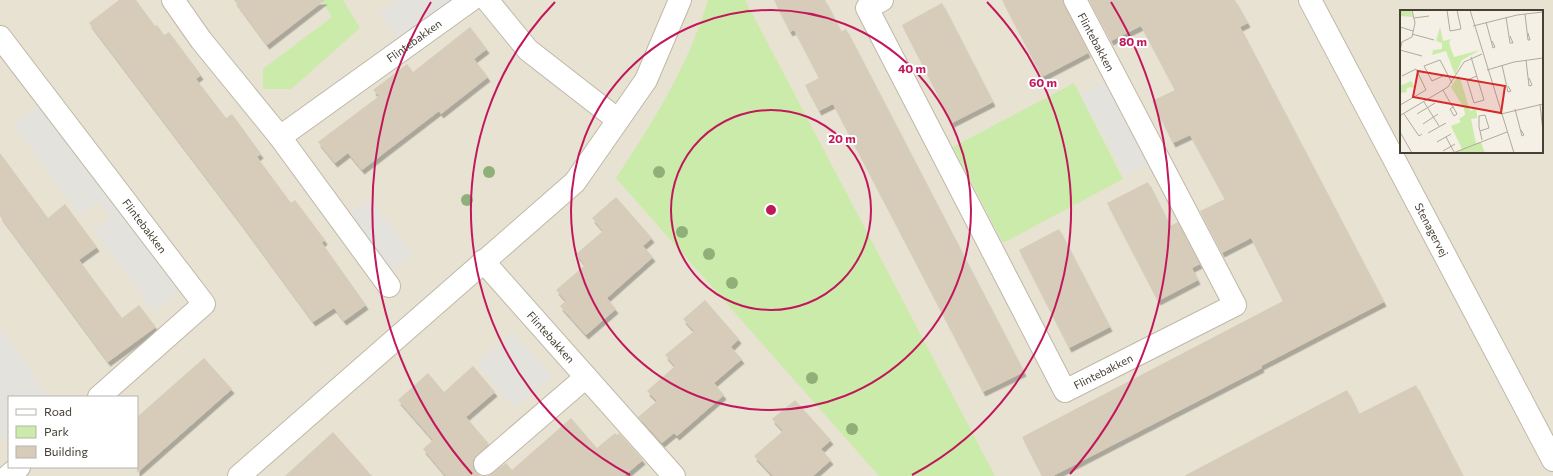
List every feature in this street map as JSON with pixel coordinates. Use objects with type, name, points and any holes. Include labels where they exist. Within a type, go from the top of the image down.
[{"type":"street","points":[[173,0],[201,40],[280,137],[389,286]]},
{"type":"street","name":"Flintebakken","points":[[280,137],[471,0]]},
{"type":"street","points":[[487,0],[528,50],[618,120]]},
{"type":"street","points":[[239,476],[575,182],[646,80],[680,0]]},
{"type":"street","name":"Flintebakken","points":[[882,0],[867,8],[1065,391],[1234,305],[1075,0]]},
{"type":"street","name":"Stenagervej","points":[[1310,0],[1553,460]]},
{"type":"street","name":"Flintebakken","points":[[0,37],[204,304],[100,396]]},
{"type":"street","name":"Flintebakken","points":[[483,262],[674,476]]},
{"type":"street","points":[[485,464],[586,377]]},
{"type":"street","points":[[8,476],[17,468]]},
{"type":"shaded area","points":[[0,0],[1553,0],[1553,476],[0,476]]},
{"type":"shaded area","points":[[398,0],[452,0],[459,10],[406,49],[379,14]]},
{"type":"shaded area","points":[[1118,75],[1159,157],[1126,176],[1080,94]]},
{"type":"shaded area","points":[[53,97],[193,282],[154,311],[93,230],[111,217],[99,201],[80,215],[13,124]]},
{"type":"shaded area","points":[[371,199],[412,255],[381,278],[339,221]]},
{"type":"shaded area","points":[[0,327],[47,396],[8,396],[8,435],[0,442]]},
{"type":"shaded area","points":[[512,333],[553,376],[514,408],[476,363]]},
{"type":"green space","points":[[321,0],[343,0],[360,28],[291,89],[263,89],[263,69],[332,17]]},
{"type":"green space","points":[[708,0],[745,0],[995,476],[879,476],[616,178],[669,92],[691,47]]},
{"type":"green space","points":[[1074,83],[1123,179],[1003,243],[953,147]]},
{"type":"building","points":[[119,0],[136,0],[155,26],[157,25],[164,35],[169,32],[201,75],[196,79],[226,118],[232,114],[261,154],[257,157],[291,203],[295,200],[325,240],[322,243],[366,305],[344,321],[334,308],[313,322],[239,221],[89,23]]},
{"type":"building","points":[[234,0],[325,0],[267,45]]},
{"type":"building","points":[[774,0],[825,0],[841,32],[846,29],[1024,372],[983,392],[833,104],[819,111],[805,85],[819,78],[794,30],[790,32]]},
{"type":"building","points":[[1002,0],[1063,0],[1088,53],[1042,77]]},
{"type":"building","points":[[1089,0],[1235,0],[1248,23],[1240,27],[1384,302],[1261,366],[1262,368],[1053,476],[1042,476],[1022,437],[1283,301],[1251,238],[1222,253],[1200,211],[1225,199],[1190,135],[1173,143],[1152,101],[1175,90],[1141,26],[1111,41]]},
{"type":"building","points":[[942,3],[993,102],[952,123],[902,25]]},
{"type":"building","points":[[470,27],[487,49],[474,59],[488,77],[441,114],[439,111],[362,170],[348,153],[335,163],[318,142],[379,96],[373,90],[407,64],[413,72]]},
{"type":"building","points":[[0,153],[48,218],[65,204],[97,247],[79,260],[122,318],[139,305],[156,327],[108,362],[0,216]]},
{"type":"building","points":[[1148,182],[1170,226],[1178,222],[1200,264],[1192,268],[1198,280],[1158,301],[1107,203]]},
{"type":"building","points":[[616,197],[652,238],[643,246],[653,257],[607,298],[616,309],[586,335],[560,306],[566,301],[556,290],[585,265],[576,254],[603,231],[592,218]]},
{"type":"building","points":[[1059,229],[1110,327],[1069,348],[1019,250]]},
{"type":"building","points":[[705,300],[739,339],[731,347],[742,359],[714,383],[724,395],[677,436],[674,433],[662,443],[638,417],[657,401],[647,391],[675,366],[665,355],[694,331],[683,319]]},
{"type":"building","points":[[204,358],[232,389],[137,473],[138,416]]},
{"type":"building","points":[[473,366],[495,392],[466,417],[489,444],[473,460],[475,472],[483,476],[446,476],[423,449],[433,440],[398,400],[428,373],[444,392]]},
{"type":"building","points":[[1416,385],[1463,476],[1184,476],[1347,390],[1359,414]]},
{"type":"building","points":[[795,400],[831,440],[821,449],[831,460],[813,476],[773,476],[754,456],[783,431],[772,419]]},
{"type":"building","points":[[571,418],[597,448],[615,433],[617,435],[619,433],[643,460],[624,476],[488,476],[506,463],[512,470]]},
{"type":"building","points":[[333,432],[372,476],[285,476]]}]
